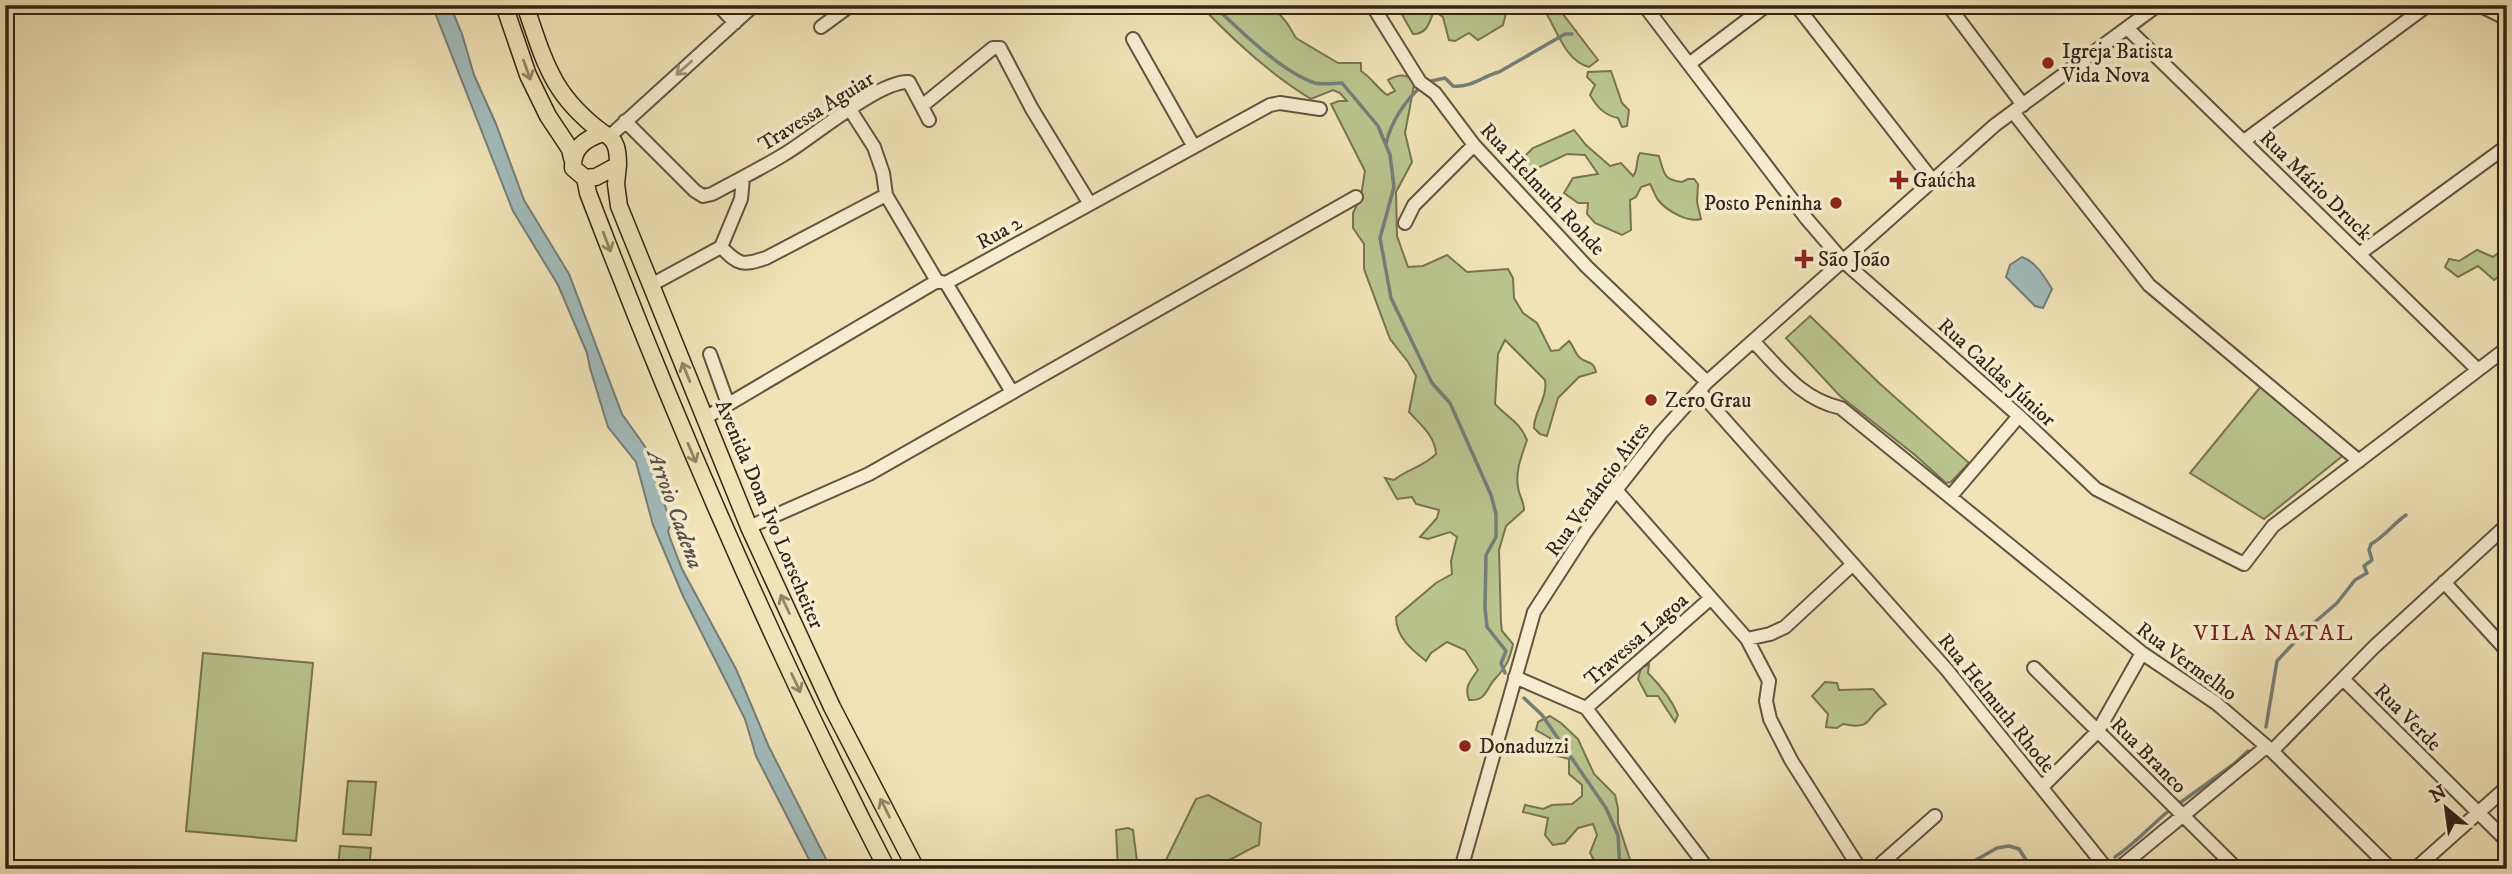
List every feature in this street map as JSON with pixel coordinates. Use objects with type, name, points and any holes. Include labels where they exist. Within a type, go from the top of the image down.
[{"type":"main road","name":"Avenida Dom Ivo Lorscheiter","points":[[504,5],[528,75],[548,116],[570,149],[573,168],[585,178],[588,193],[634,311],[727,536],[887,869]]},
{"type":"main road","points":[[525,5],[541,52],[563,97],[584,119],[606,134]]},
{"type":"main road","name":"Avenida Dom Ivo Lorscheiter","points":[[606,134],[615,142],[618,165],[616,197],[749,527],[832,707],[916,869]]},
{"type":"main road","points":[[572,158],[578,147],[590,137],[606,134]]},
{"type":"main road","points":[[585,178],[596,177],[618,165]]},
{"type":"street","points":[[718,5],[735,23]]},
{"type":"street","points":[[606,134],[625,121],[754,5]]},
{"type":"street","points":[[821,27],[851,5]]},
{"type":"street","name":"Rua Helmuth Rohde","points":[[1372,5],[1425,85],[1474,145],[1703,387],[1853,564]]},
{"type":"street","name":"Rua Caldas Júnior","points":[[1644,5],[1806,218],[1843,261],[2019,416],[2096,489],[2244,564],[2273,526],[2507,348]]},
{"type":"street","points":[[1689,64],[1767,5]]},
{"type":"street","points":[[1796,5],[1933,181]]},
{"type":"street","points":[[1948,5],[2018,108],[2149,285],[2359,461]]},
{"type":"street","name":"Rua Venâncio Aires","points":[[1461,869],[1534,612],[1615,490],[1703,387],[1753,341],[2018,108],[2158,5]]},
{"type":"street","points":[[2244,141],[2428,5]]},
{"type":"street","points":[[2479,5],[2507,19]]},
{"type":"street","name":"Rua Mário Druck","points":[[2127,28],[2478,370]]},
{"type":"street","points":[[1133,38],[1194,147]]},
{"type":"street","points":[[922,106],[993,48],[1000,48],[1032,109],[1090,204]]},
{"type":"street","name":"Travessa Aguiar","points":[[625,121],[695,191],[704,196],[786,154],[849,108],[905,82],[909,82],[929,120]]},
{"type":"street","name":"Rua 2","points":[[705,418],[942,282],[1270,105],[1280,103],[1320,109]]},
{"type":"street","points":[[849,108],[874,147],[883,173],[886,195],[1012,392]]},
{"type":"street","points":[[1405,223],[1414,205],[1474,145]]},
{"type":"street","points":[[2359,254],[2507,146]]},
{"type":"street","points":[[651,285],[721,247],[741,199],[743,177]]},
{"type":"street","points":[[721,247],[736,263],[748,264],[766,258],[886,195]]},
{"type":"street","points":[[749,527],[869,474],[1356,197]]},
{"type":"street","name":"Rua Vermelho","points":[[1753,341],[1801,391],[1821,404],[1841,408],[2142,653],[2216,703],[2269,749],[2391,869]]},
{"type":"street","points":[[710,354],[728,404]]},
{"type":"street","points":[[1950,497],[2019,416]]},
{"type":"street","points":[[1615,490],[1747,639],[1769,681],[1766,701],[1770,719],[1791,760],[1860,869]]},
{"type":"street","points":[[2118,869],[2269,749],[2444,582],[2507,526]]},
{"type":"street","points":[[1747,639],[1770,634],[1785,627],[1853,564]]},
{"type":"street","name":"Rua Helmuth Rhode","points":[[1853,564],[1947,670],[2107,869]]},
{"type":"street","points":[[2444,582],[2507,651]]},
{"type":"street","name":"Travessa Lagoa","points":[[1587,708],[1711,598]]},
{"type":"street","points":[[2042,787],[2098,731],[2142,653]]},
{"type":"street","name":"Rua Branco","points":[[2034,668],[2237,869]]},
{"type":"street","points":[[1515,677],[1587,708],[1709,869]]},
{"type":"street","name":"Rua Verde","points":[[2343,679],[2507,841]]},
{"type":"street","points":[[2415,869],[2507,786]]},
{"type":"street","points":[[1875,869],[1935,816]]},
{"type":"green space","points":[[1200,5],[1272,5],[1296,38],[1338,63],[1361,63],[1361,71],[1387,95],[1395,91],[1388,80],[1402,76],[1415,80],[1405,133],[1412,162],[1396,192],[1397,236],[1408,267],[1423,266],[1447,255],[1467,272],[1508,269],[1513,278],[1514,298],[1523,313],[1537,323],[1551,351],[1559,350],[1569,341],[1579,357],[1595,368],[1596,372],[1579,377],[1558,398],[1547,436],[1534,428],[1545,393],[1545,380],[1505,340],[1498,354],[1495,404],[1517,424],[1527,440],[1517,475],[1524,510],[1506,526],[1499,550],[1502,631],[1513,644],[1512,650],[1504,668],[1479,699],[1469,700],[1469,684],[1478,670],[1465,650],[1447,642],[1431,653],[1426,661],[1406,642],[1397,624],[1396,617],[1436,583],[1452,574],[1451,561],[1457,537],[1450,532],[1428,539],[1420,537],[1437,518],[1439,510],[1416,504],[1412,497],[1397,499],[1385,478],[1394,480],[1436,454],[1430,436],[1409,412],[1416,376],[1390,339],[1364,269],[1364,244],[1353,228],[1353,213],[1361,196],[1365,171],[1331,104],[1347,101],[1333,90],[1311,99],[1252,56]]},
{"type":"green space","points":[[1400,5],[1462,5],[1459,9],[1476,5],[1508,5],[1503,25],[1478,40],[1469,33],[1455,41],[1449,40],[1443,17],[1434,11],[1425,30],[1413,34],[1399,9]]},
{"type":"green space","points":[[1541,5],[1556,5],[1598,60],[1589,67],[1573,57],[1566,50]]},
{"type":"green space","points":[[1611,71],[1622,103],[1629,110],[1627,126],[1622,127],[1618,118],[1601,110],[1590,95],[1595,85],[1587,77],[1588,72]]},
{"type":"green space","points":[[1574,130],[1586,145],[1610,166],[1621,163],[1633,176],[1640,153],[1659,156],[1663,171],[1671,179],[1682,182],[1694,179],[1698,184],[1697,202],[1701,219],[1684,218],[1667,208],[1658,200],[1650,184],[1641,187],[1636,197],[1630,200],[1631,230],[1622,235],[1595,223],[1587,214],[1588,203],[1578,203],[1564,193],[1573,178],[1598,174],[1585,155],[1567,154],[1525,174],[1522,169],[1524,157],[1533,148]]},
{"type":"green space","points":[[2507,246],[2507,271],[2494,280],[2478,266],[2458,277],[2445,267],[2449,259],[2459,261],[2477,250],[2493,257]]},
{"type":"green space","points":[[1810,316],[1879,383],[1969,463],[1951,482],[1946,483],[1840,396],[1786,338]]},
{"type":"green space","points":[[2262,385],[2345,454],[2264,519],[2190,473]]},
{"type":"green space","points":[[203,653],[313,663],[296,841],[186,831]]},
{"type":"green space","points":[[1649,664],[1648,673],[1665,692],[1678,715],[1675,722],[1658,696],[1647,696],[1638,679],[1641,668]]},
{"type":"green space","points":[[1825,682],[1837,683],[1839,690],[1873,689],[1886,704],[1865,724],[1826,727],[1828,714],[1812,696]]},
{"type":"green space","points":[[1550,716],[1578,739],[1594,774],[1615,795],[1618,823],[1633,869],[1599,869],[1590,853],[1597,835],[1593,824],[1578,828],[1565,843],[1553,845],[1545,835],[1548,818],[1523,812],[1525,805],[1543,809],[1552,805],[1572,804],[1582,796],[1582,785],[1569,774],[1569,759],[1550,754],[1550,738],[1536,730],[1538,722]]},
{"type":"green space","points":[[348,781],[376,782],[371,835],[343,834]]},
{"type":"green space","points":[[1208,795],[1261,823],[1259,845],[1220,863],[1217,869],[1157,869],[1165,862],[1196,799]]},
{"type":"green space","points":[[1116,830],[1133,830],[1138,869],[1118,869]]},
{"type":"green space","points":[[340,846],[371,848],[369,869],[338,869]]},
{"type":"water","name":"Arroio Cadena","points":[[432,5],[450,5],[474,75],[496,124],[524,200],[569,274],[622,414],[646,448],[671,524],[668,531],[670,538],[682,569],[736,669],[769,747],[831,869],[814,869],[756,756],[745,719],[683,596],[653,525],[636,462],[608,427],[587,353],[558,285],[513,211]]},
{"type":"water","points":[[2022,257],[2036,266],[2052,289],[2043,308],[2035,306],[2006,277],[2010,265]]},
{"type":"waterway","points":[[1213,5],[1261,49],[1288,69],[1315,83],[1342,83],[1378,126],[1390,155],[1394,187],[1380,238],[1391,298],[1432,383],[1450,403],[1491,495],[1496,514],[1496,537],[1486,555],[1485,608],[1487,627],[1506,651],[1501,663],[1505,673]]},
{"type":"waterway","points":[[1427,82],[1445,78],[1453,86],[1471,84],[1499,72],[1565,34],[1572,34]]},
{"type":"waterway","points":[[1386,144],[1399,113],[1421,87]]},
{"type":"waterway","points":[[2266,727],[2277,661],[2308,628],[2337,603],[2355,580],[2367,573],[2364,566],[2372,560],[2369,550],[2371,544],[2406,515]]},
{"type":"waterway","points":[[1524,698],[1542,715],[1606,808],[1618,835],[1620,869]]},
{"type":"waterway","points":[[2177,805],[2248,751]]},
{"type":"waterway","points":[[2115,857],[2171,809]]},
{"type":"waterway","points":[[1960,869],[1997,848],[2009,846],[2019,849],[2028,863],[2045,869]]},
{"type":"place","name":"Igreja Batista Vida Nova","points":[[2048,63]]},
{"type":"place","name":"Gaúcha","points":[[1899,180]]},
{"type":"place","name":"Posto Peninha","points":[[1836,203]]},
{"type":"place","name":"São João","points":[[1804,259]]},
{"type":"place","name":"Zero Grau","points":[[1651,400]]},
{"type":"place","name":"Donaduzzi","points":[[1465,746]]},
{"type":"district","name":"VILA NATAL","points":[[2274,632]]}]
